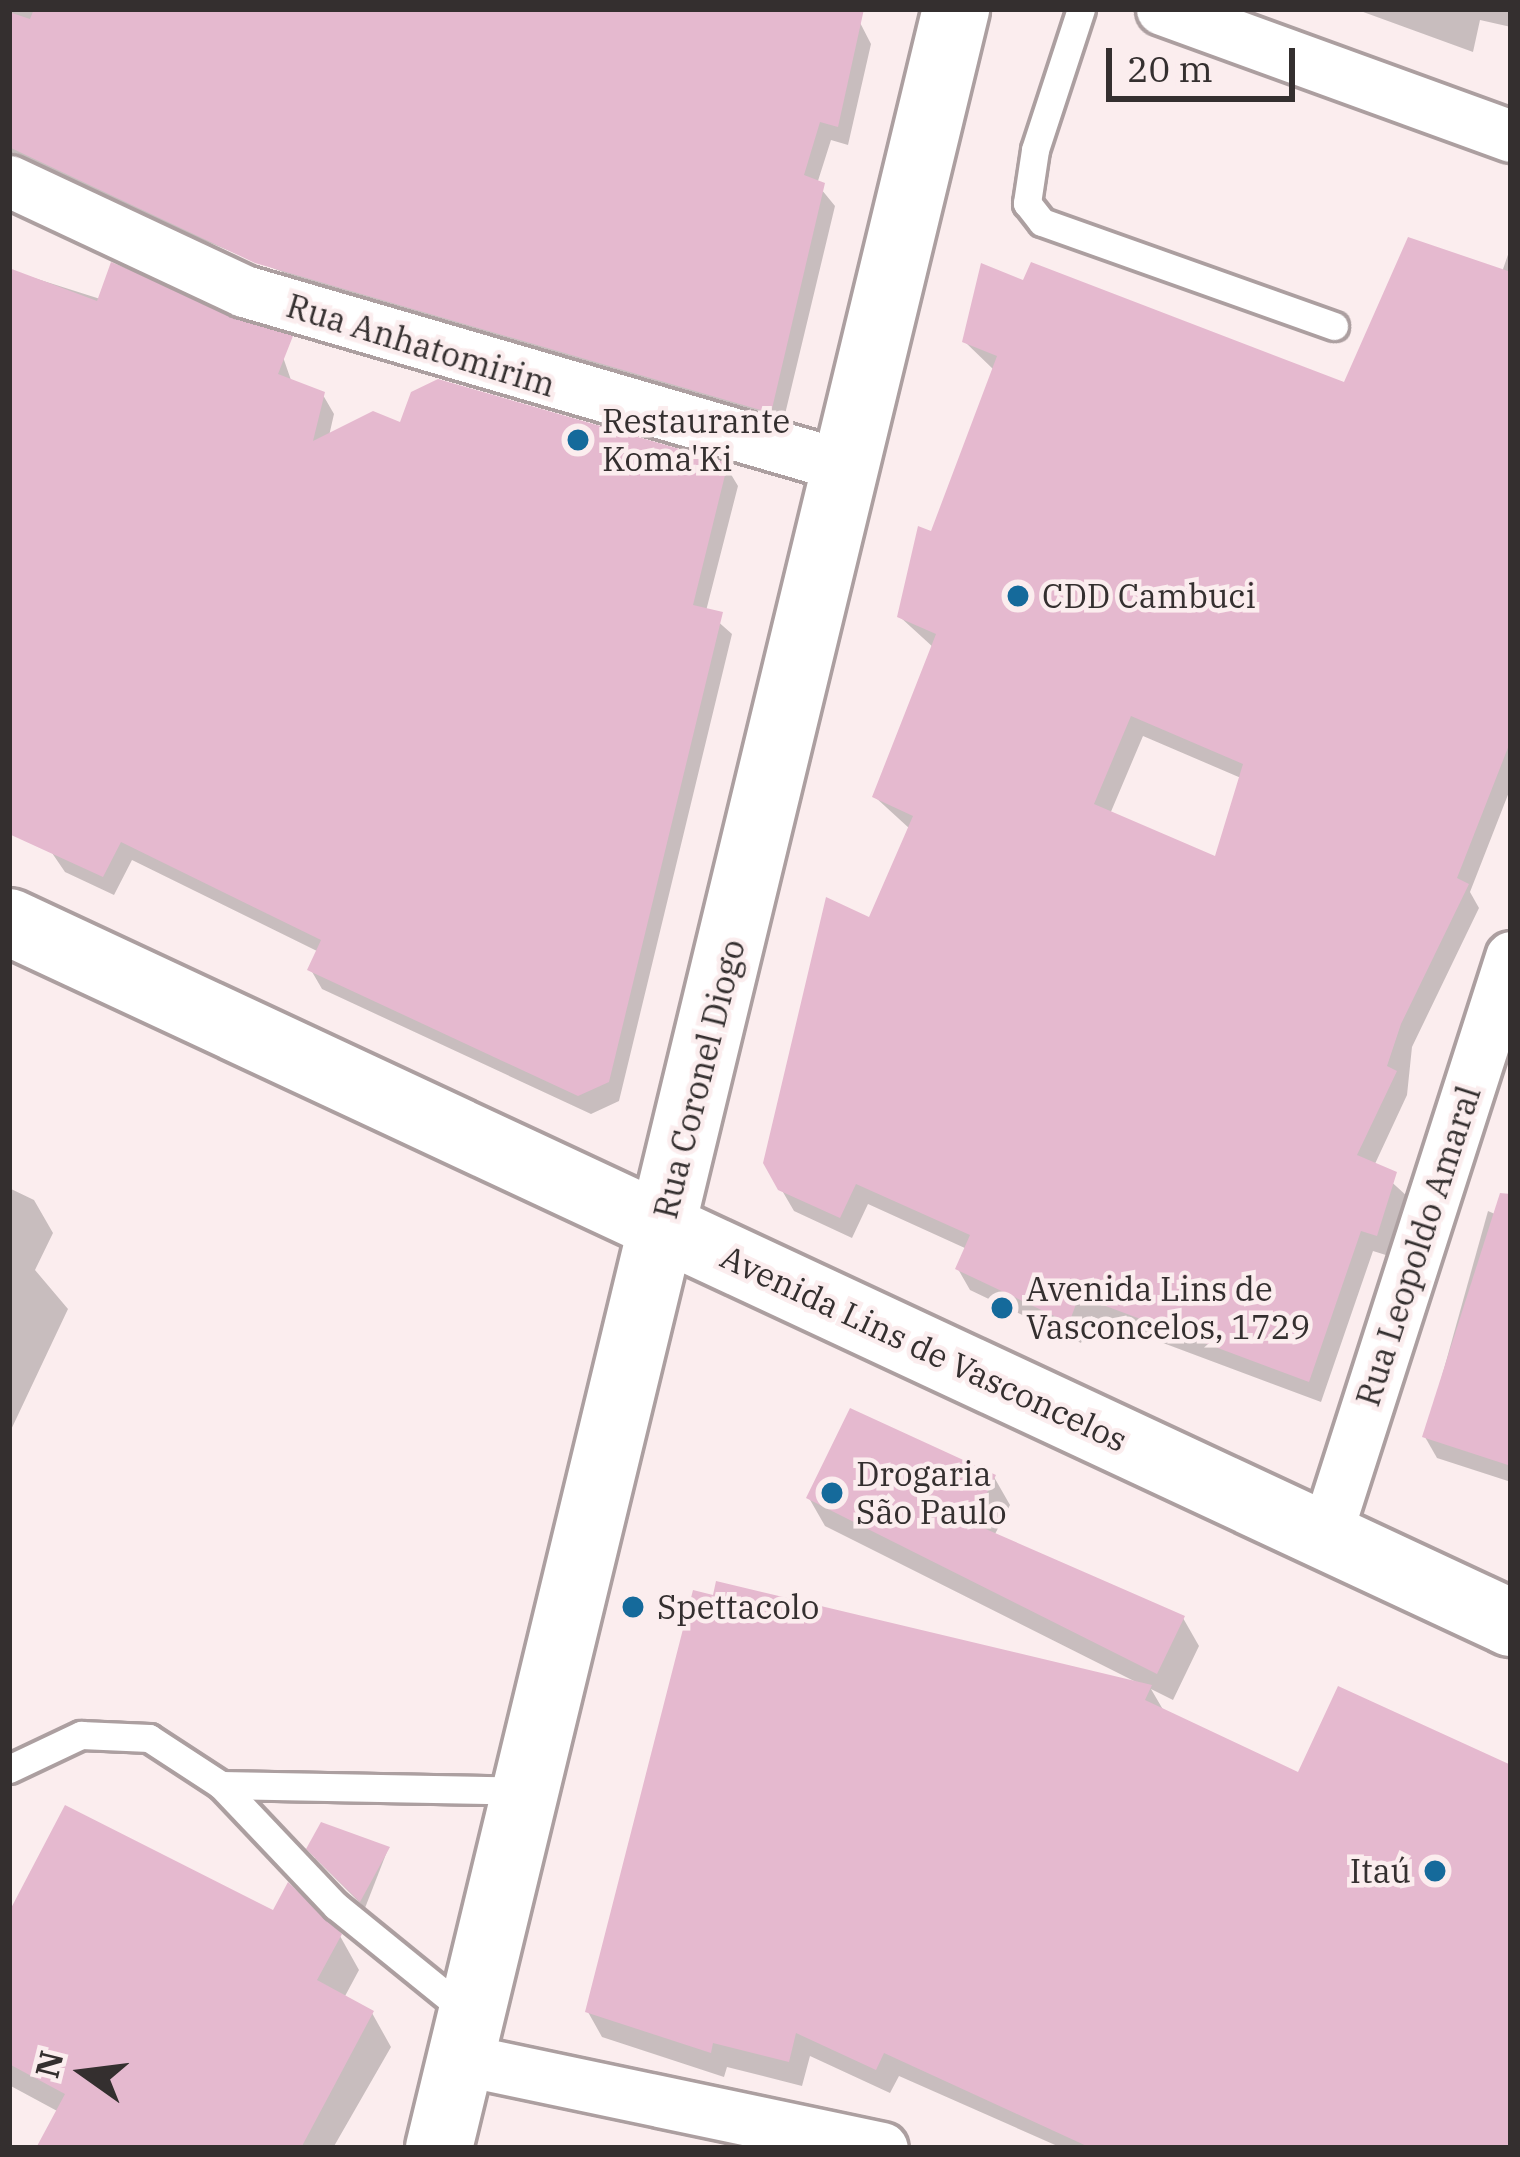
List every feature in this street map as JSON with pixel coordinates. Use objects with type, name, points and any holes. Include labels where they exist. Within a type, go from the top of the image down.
[{"type":"street","name":"Rua Coronel Diogo","points":[[439,2148],[956,9]]},
{"type":"street","points":[[1162,9],[1511,136]]},
{"type":"street","name":"Rua Anhatomirim","points":[[9,181],[244,291],[848,466]]},
{"type":"street","name":"Avenida Lins de Vasconcelos","points":[[9,922],[1511,1623]]},
{"type":"street","name":"Rua Leopoldo Amaral","points":[[1325,1534],[1511,957]]},
{"type":"street","points":[[466,2037],[881,2148]]},
{"type":"lane","points":[[1081,9],[1035,150],[1027,203],[1042,222],[1334,326]]},
{"type":"lane","points":[[9,1768],[81,1735],[149,1738],[221,1785],[466,2037]]},
{"type":"lane","points":[[221,1785],[526,1791]]},
{"type":"building","points":[[34,9],[864,9],[838,127],[820,122],[804,175],[825,183],[771,413],[255,263],[9,147],[9,12],[30,19]]},
{"type":"building","points":[[1408,237],[1511,272],[1511,740],[1457,878],[1469,884],[1401,1024],[1387,1066],[1397,1071],[1357,1155],[1397,1172],[1377,1236],[1361,1231],[1309,1382],[1079,1296],[1069,1323],[955,1269],[970,1235],[856,1184],[840,1218],[778,1190],[763,1163],[826,897],[869,917],[913,816],[872,797],[936,634],[897,617],[918,526],[931,531],[997,356],[962,342],[981,263],[1023,280],[1031,262],[1344,382]],"holes":[[[1131,716],[1243,764],[1215,856],[1094,804]]]},
{"type":"building","points":[[111,262],[293,336],[278,374],[325,392],[313,441],[373,411],[400,422],[411,392],[438,379],[728,463],[693,605],[723,612],[609,1082],[578,1096],[307,970],[321,940],[121,842],[103,877],[9,834],[9,268],[97,301]]},
{"type":"building","points":[[1500,1193],[1511,1194],[1511,1466],[1422,1437]]},
{"type":"building","points":[[850,1408],[996,1475],[972,1523],[1185,1616],[1157,1674],[806,1498]]},
{"type":"building","points":[[716,1581],[1152,1685],[1145,1700],[1298,1772],[1338,1686],[1511,1765],[1511,2148],[1091,2148],[884,2053],[876,2070],[796,2033],[789,2062],[713,2043],[711,2053],[585,2012],[693,1590],[713,1595]]},
{"type":"building","points":[[65,1805],[273,1910],[288,1882],[342,1934],[317,1980],[374,2011],[301,2148],[36,2148],[65,2094],[9,2064],[9,1912]]},
{"type":"building","points":[[321,1822],[390,1847],[360,1902],[306,1849]]},
{"type":"place","name":"Restaurante Koma'Ki","points":[[578,440]]},
{"type":"place","name":"CDD Cambuci","points":[[1018,596]]},
{"type":"place","name":"Avenida Lins de Vasconcelos, 1729","points":[[1002,1308]]},
{"type":"place","name":"Drogaria São Paulo","points":[[832,1493]]},
{"type":"place","name":"Spettacolo","points":[[633,1607]]},
{"type":"place","name":"Itaú","points":[[1435,1871]]}]
